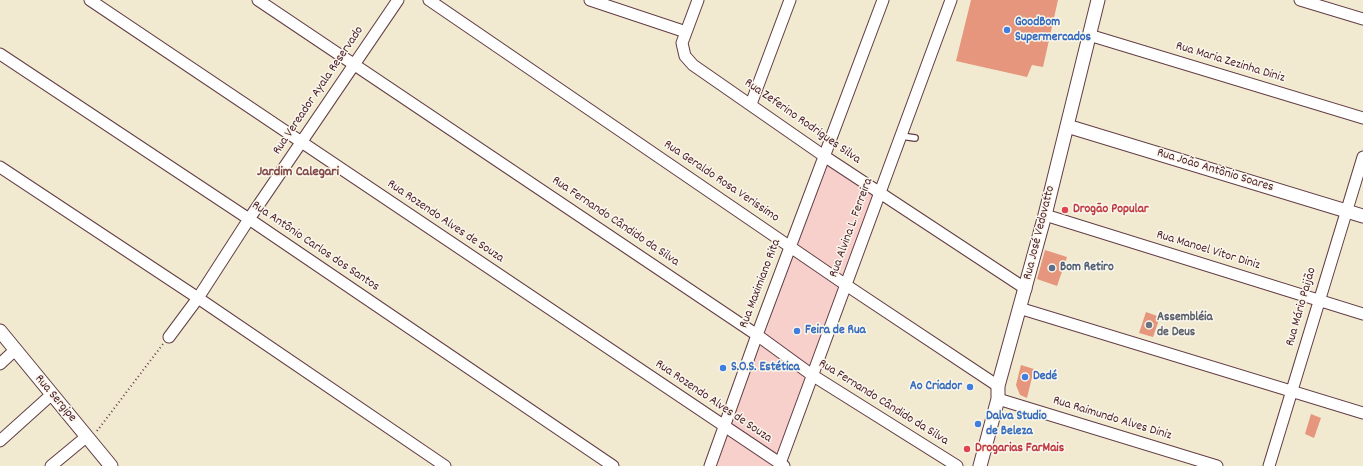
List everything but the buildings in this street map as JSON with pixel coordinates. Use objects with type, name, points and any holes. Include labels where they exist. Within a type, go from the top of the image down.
[{"type":"street","name":"Rua Rozendo Alves de Souza","points":[[90,0],[781,465]]},
{"type":"street","name":"Rua Fernando Cândido da Silva","points":[[258,0],[757,335],[812,375],[957,466]]},
{"type":"street","name":"Rua Vereador Ayala Reservado","points":[[169,337],[198,298],[249,219],[398,0]]},
{"type":"street","name":"Rua Geraldo Rosa Verissimo","points":[[429,0],[846,284],[998,392]]},
{"type":"street","points":[[590,0],[608,3],[686,32]]},
{"type":"street","name":"Rua Zeferino Rodrigues Silva","points":[[698,0],[682,43],[685,56],[693,65],[824,156],[1026,289]]},
{"type":"street","points":[[751,104],[790,0]]},
{"type":"street","name":"Rua Maximiano Rita","points":[[710,466],[757,335],[883,0]]},
{"type":"street","name":"Rua Alvina L. Ferreira","points":[[781,465],[812,375],[951,0]]},
{"type":"street","name":"Rua José Vedovatto","points":[[980,466],[1019,308],[1026,289],[1045,215],[1098,0]]},
{"type":"street","points":[[1300,0],[1363,19]]},
{"type":"street","name":"Rua Maria Zezinha Diniz","points":[[1089,35],[1363,118]]},
{"type":"street","name":"Rua Antônio Carlos dos Santos","points":[[0,54],[249,219],[613,466]]},
{"type":"street","name":"Rua João Antônio Soares","points":[[1067,126],[1363,216]]},
{"type":"street","name":"Rua Mário Paijão","points":[[1269,466],[1318,300],[1363,156]]},
{"type":"street","points":[[0,167],[198,298],[445,466]]},
{"type":"street","name":"Rua Manoel Vitor Diniz","points":[[1045,215],[1363,314]]},
{"type":"street","points":[[1019,308],[1363,413]]},
{"type":"street","name":"Rua Sergipe","points":[[0,331],[51,395],[111,466]]},
{"type":"street","points":[[0,364],[15,350]]},
{"type":"street","name":"Rua Raimundo Alves Diniz","points":[[998,392],[1217,466]]},
{"type":"street","points":[[0,441],[51,395]]},
{"type":"street","points":[[51,466],[88,439]]},
{"type":"lane","points":[[900,136],[915,138]]},
{"type":"path","points":[[88,439],[169,337]]},
{"type":"shaded area","name":"Feira de Rua","points":[[828,163],[878,196],[776,466],[716,466]]},
{"type":"place","name":"GoodBom Supermercados","points":[[1007,30]]},
{"type":"place","name":"Drogão Popular","points":[[1065,210]]},
{"type":"place","name":"Bom Retiro","points":[[1052,268]]},
{"type":"place","name":"Assembléia de Deus","points":[[1149,325]]},
{"type":"place","name":"Feira de Rua","points":[[797,331]]},
{"type":"place","name":"S.O.S. Estética","points":[[723,368]]},
{"type":"place","name":"Dedé","points":[[1025,377]]},
{"type":"place","name":"Ao Criador","points":[[970,387]]},
{"type":"place","name":"Dalva Studio de Beleza","points":[[978,424]]},
{"type":"place","name":"Drogarias FarMais","points":[[967,449]]},
{"type":"district","name":"Jardim Calegari","points":[[298,173]]}]
